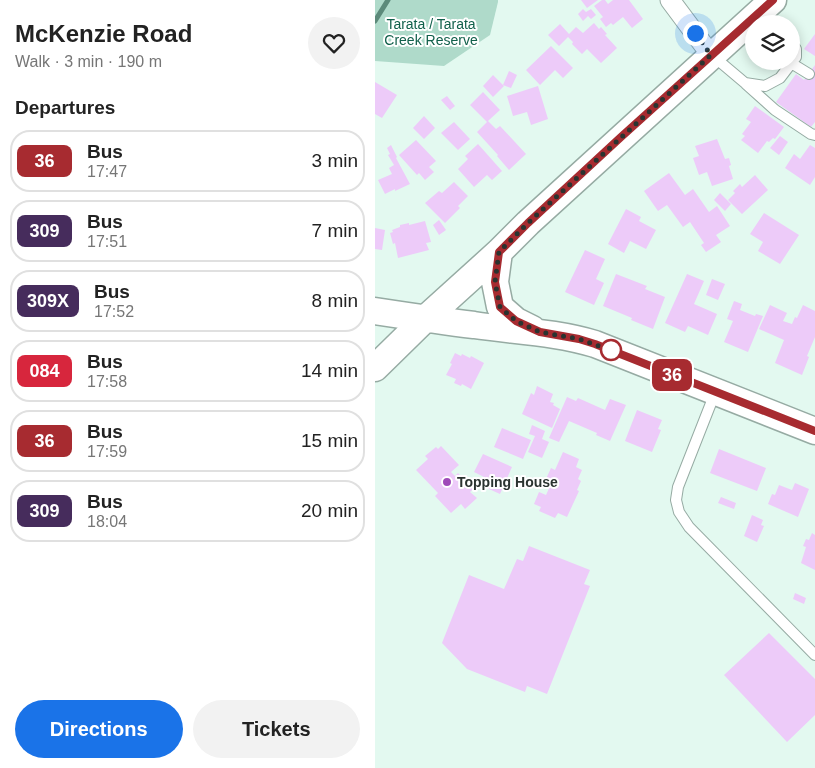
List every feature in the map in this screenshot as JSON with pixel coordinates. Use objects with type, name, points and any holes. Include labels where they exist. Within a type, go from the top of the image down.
[{"type":"main road","points":[[375,368],[535,216],[711,55],[769,9]]},
{"type":"main road","points":[[499,252],[495,282],[500,307],[516,321],[540,332]]},
{"type":"main road","points":[[375,311],[474,326],[540,332],[579,339],[815,431]]},
{"type":"street","points":[[671,0],[711,55]]},
{"type":"lane","points":[[711,55],[775,110],[811,134],[815,134]]},
{"type":"lane","points":[[800,68],[809,74]]},
{"type":"lane","points":[[745,83],[765,86],[780,78],[786,70]]},
{"type":"lane","points":[[715,392],[678,487],[676,500],[679,512],[689,527],[815,655]]},
{"type":"green space","name":"Tarata / Tarata Creek Reserve","points":[[375,0],[498,0],[498,2],[490,35],[444,66],[375,61]]},
{"type":"building","points":[[581,0],[598,0],[587,8]]},
{"type":"building","points":[[605,0],[608,4],[613,0],[629,0],[643,19],[632,28],[623,17],[613,25],[611,23],[606,27],[600,19],[603,17],[594,6]]},
{"type":"building","points":[[583,9],[586,12],[591,9],[596,15],[591,19],[588,16],[583,21],[578,14]]},
{"type":"building","points":[[594,23],[599,29],[601,27],[607,34],[605,35],[617,48],[601,63],[587,49],[582,54],[568,37],[559,46],[548,35],[560,24],[569,34],[576,27],[583,33]]},
{"type":"building","points":[[815,34],[815,56],[804,49]]},
{"type":"building","points":[[551,46],[573,68],[563,78],[555,70],[540,85],[526,70]]},
{"type":"building","points":[[815,65],[815,122],[811,127],[776,102],[796,74],[804,80]]},
{"type":"building","points":[[509,71],[517,75],[511,88],[503,85]]},
{"type":"building","points":[[493,75],[504,86],[493,97],[483,86]]},
{"type":"building","points":[[375,82],[397,95],[382,118],[375,114]]},
{"type":"building","points":[[538,86],[548,119],[531,125],[527,112],[513,116],[507,96]]},
{"type":"building","points":[[483,92],[500,110],[488,121],[496,129],[500,126],[526,154],[509,170],[477,132],[487,122],[470,105]]},
{"type":"building","points":[[447,96],[455,106],[450,110],[441,100]]},
{"type":"building","points":[[755,106],[784,127],[775,139],[767,141],[758,153],[741,140],[745,136],[742,134],[751,122],[746,119]]},
{"type":"building","points":[[424,116],[435,128],[424,139],[413,128]]},
{"type":"building","points":[[454,122],[470,139],[458,150],[441,133]]},
{"type":"building","points":[[780,136],[788,142],[779,155],[770,148]]},
{"type":"building","points":[[717,139],[725,159],[729,158],[733,179],[712,186],[707,172],[699,175],[693,158],[699,156],[695,146]]},
{"type":"building","points":[[416,140],[436,161],[429,167],[434,172],[425,180],[419,173],[417,175],[399,155]]},
{"type":"building","points":[[478,144],[502,171],[492,180],[487,175],[474,187],[458,169],[468,159],[465,156]]},
{"type":"building","points":[[391,145],[410,184],[385,194],[378,180],[392,174],[389,168],[394,165],[388,155],[390,154],[387,148]]},
{"type":"building","points":[[810,145],[815,148],[815,177],[810,185],[785,168],[794,154],[800,159]]},
{"type":"building","points":[[669,173],[685,195],[693,189],[709,212],[717,206],[730,226],[716,235],[721,242],[706,252],[701,245],[704,243],[690,222],[683,227],[667,205],[658,211],[644,191]]},
{"type":"building","points":[[755,175],[768,190],[742,214],[728,200],[740,184],[742,187]]},
{"type":"building","points":[[454,182],[468,196],[458,206],[460,208],[445,223],[425,203],[439,191],[442,193]]},
{"type":"building","points":[[720,193],[731,204],[725,211],[714,200]]},
{"type":"building","points":[[626,209],[641,217],[639,221],[656,230],[646,249],[630,241],[624,253],[608,244]]},
{"type":"building","points":[[764,213],[799,235],[780,264],[758,251],[763,242],[750,234]]},
{"type":"building","points":[[439,220],[446,230],[439,235],[433,225]]},
{"type":"building","points":[[425,221],[431,242],[426,243],[429,250],[398,258],[395,243],[393,244],[390,233],[393,232],[392,230],[400,227],[400,225]]},
{"type":"building","points":[[375,228],[385,230],[382,250],[375,249]]},
{"type":"building","points":[[585,250],[605,259],[596,279],[604,283],[594,305],[565,292]]},
{"type":"building","points":[[616,274],[647,286],[645,289],[665,297],[653,329],[603,306]]},
{"type":"building","points":[[687,274],[704,281],[694,304],[717,314],[708,335],[688,326],[685,332],[665,323]]},
{"type":"building","points":[[712,279],[725,284],[718,300],[706,295]]},
{"type":"building","points":[[734,301],[742,304],[740,310],[755,316],[756,314],[763,316],[748,352],[724,342],[733,321],[727,319]]},
{"type":"building","points":[[770,305],[787,313],[783,321],[792,324],[803,305],[815,311],[815,337],[802,375],[775,363],[784,340],[759,329]]},
{"type":"building","points":[[455,353],[470,358],[471,356],[484,363],[471,389],[462,384],[461,386],[454,383],[456,379],[446,375]]},
{"type":"building","points":[[537,386],[553,394],[550,402],[560,409],[552,428],[522,414],[531,393],[534,395]]},
{"type":"building","points":[[567,397],[576,401],[578,398],[605,410],[610,399],[626,405],[610,441],[569,421],[559,442],[549,438]]},
{"type":"building","points":[[637,410],[662,420],[658,429],[661,430],[652,452],[625,441]]},
{"type":"building","points":[[532,425],[545,431],[542,439],[549,442],[542,458],[528,452],[535,436],[529,434]]},
{"type":"building","points":[[502,428],[531,440],[523,459],[494,447]]},
{"type":"building","name":"Topping House","points":[[441,446],[459,465],[451,472],[455,476],[458,473],[473,489],[470,492],[477,498],[465,509],[461,504],[451,513],[435,496],[438,493],[416,470],[428,459],[425,456],[436,447],[438,449]]},
{"type":"building","points":[[719,449],[766,468],[757,491],[710,473]]},
{"type":"building","points":[[563,452],[579,459],[576,467],[582,470],[578,479],[581,481],[577,490],[579,491],[567,517],[558,513],[555,518],[539,511],[541,507],[534,504],[539,492],[546,495],[551,484],[545,481],[551,468],[555,470]]},
{"type":"building","points":[[483,454],[512,467],[500,494],[480,485],[484,477],[474,472]]},
{"type":"building","points":[[795,483],[809,489],[798,517],[768,504],[772,494],[775,495],[779,485],[792,490]]},
{"type":"building","points":[[721,497],[736,503],[734,509],[718,503]]},
{"type":"building","points":[[752,515],[763,520],[761,525],[764,526],[757,542],[744,536]]},
{"type":"building","points":[[812,533],[815,535],[815,570],[801,563],[806,547],[803,546],[806,539],[809,540]]},
{"type":"building","points":[[529,546],[590,570],[584,584],[590,586],[547,694],[527,686],[525,692],[467,669],[442,643],[469,575],[504,589],[517,559],[523,561]]},
{"type":"building","points":[[795,593],[806,598],[804,604],[793,599]]},
{"type":"building","points":[[769,633],[815,679],[815,715],[787,742],[724,675]]},
{"type":"waterway","points":[[375,21],[388,0]]},
{"type":"bus line","name":"36","points":[[773,0],[528,223],[499,252],[495,282],[500,307],[516,321],[540,332],[595,344],[815,431]]},
{"type":"place","name":"Topping House","points":[[447,482]]},
{"type":"route","points":[[611,350],[613,351],[579,339],[540,332],[516,321],[500,307],[495,282],[499,252],[528,223],[711,55],[695,33]]}]
